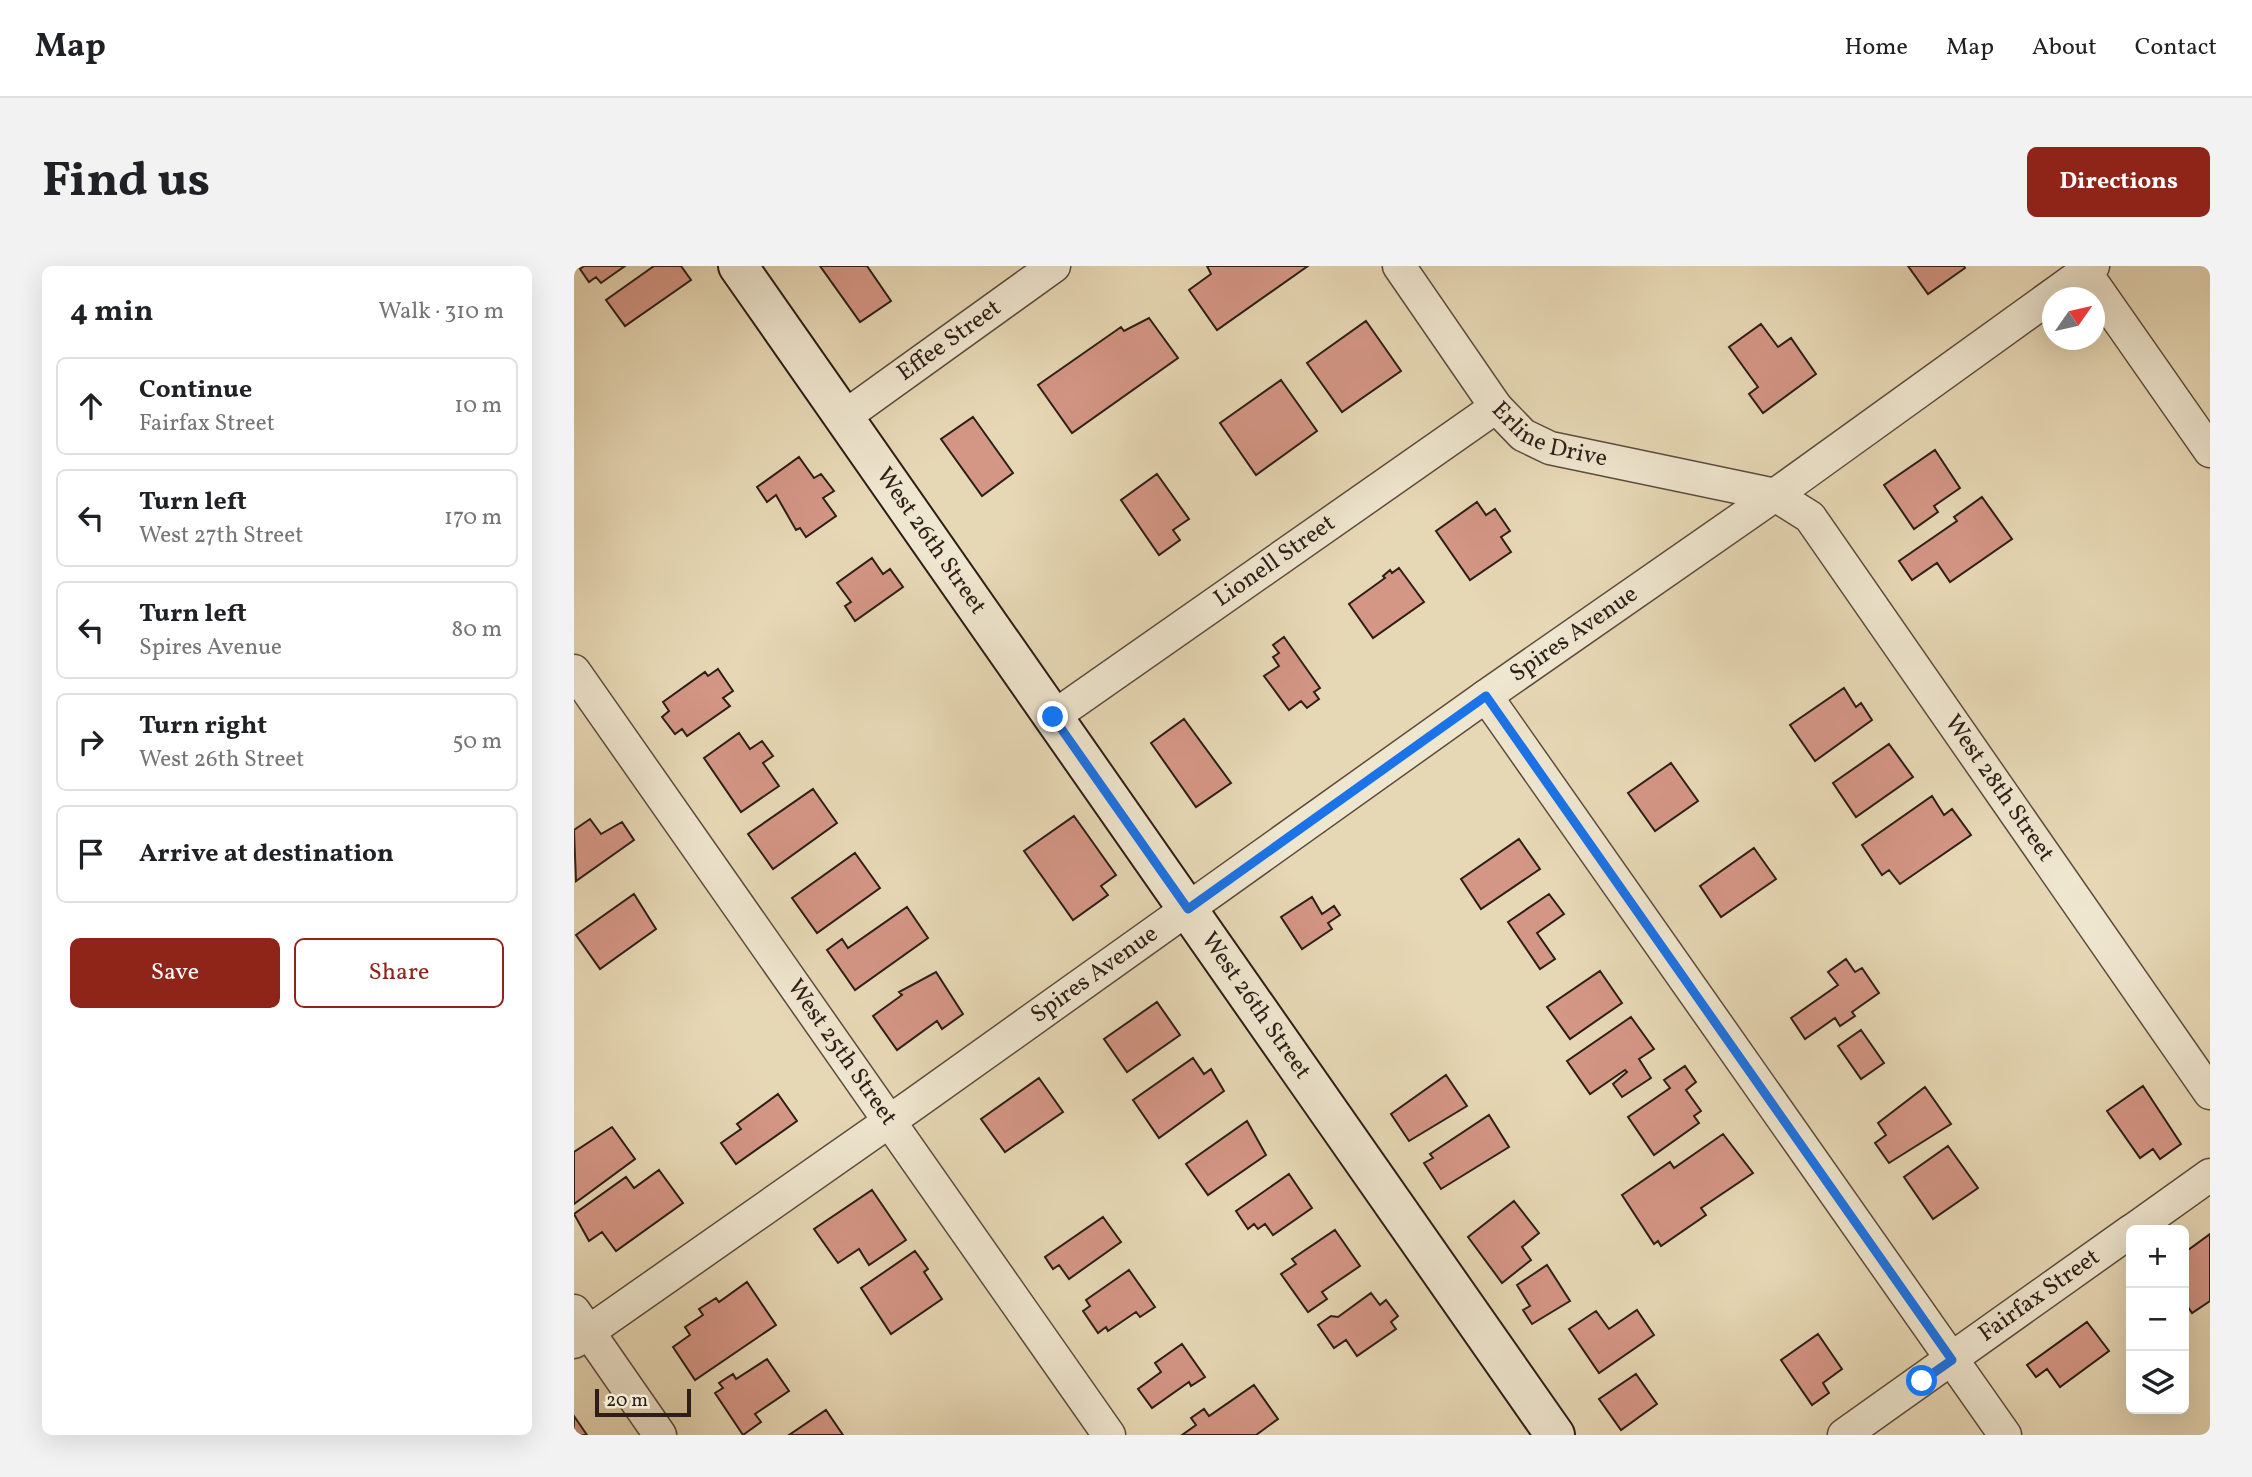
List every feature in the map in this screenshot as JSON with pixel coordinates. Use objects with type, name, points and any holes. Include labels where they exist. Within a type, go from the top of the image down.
[{"type":"main road","name":"West 26th Street","points":[[738,266],[1555,1435]]},
{"type":"street","name":"Effee Street","points":[[844,417],[1054,266]]},
{"type":"street","name":"Erline Drive","points":[[1399,266],[1496,407],[1523,435],[1550,448],[1775,495]]},
{"type":"street","points":[[2089,269],[2210,451]]},
{"type":"street","name":"Spires Avenue","points":[[579,1328],[889,1122],[1486,696],[1775,495],[2089,269]]},
{"type":"street","name":"Lionell Street","points":[[1053,717],[1496,407]]},
{"type":"street","name":"West 28th Street","points":[[1775,495],[1810,517],[2210,1093]]},
{"type":"street","name":"West 25th Street","points":[[574,671],[1109,1435]]},
{"type":"street","points":[[1486,696],[2005,1435]]},
{"type":"street","name":"Fairfax Street","points":[[2140,1225],[2210,1175]]},
{"type":"street","name":"Fairfax Street","points":[[1844,1435],[2126,1235]]},
{"type":"street","points":[[579,1328],[660,1435]]},
{"type":"building","points":[[584,266],[625,266],[601,283],[596,277],[589,282],[580,269]]},
{"type":"building","points":[[654,266],[681,266],[691,280],[625,326],[606,300]]},
{"type":"building","points":[[820,266],[867,266],[891,301],[860,322]]},
{"type":"building","points":[[1207,266],[1308,266],[1217,330],[1189,290],[1211,274]]},
{"type":"building","points":[[1908,266],[1964,266],[1965,268],[1928,294]]},
{"type":"building","points":[[1149,318],[1178,358],[1072,433],[1038,385],[1121,327],[1124,331]]},
{"type":"building","points":[[1366,321],[1401,371],[1342,412],[1307,363]]},
{"type":"building","points":[[1761,324],[1778,347],[1791,338],[1816,374],[1763,413],[1749,394],[1758,387],[1729,347]]},
{"type":"building","points":[[1281,380],[1317,431],[1256,475],[1220,423]]},
{"type":"building","points":[[973,417],[1013,473],[982,496],[941,439]]},
{"type":"building","points":[[1935,450],[1960,488],[1934,506],[1938,512],[1914,529],[1884,485]]},
{"type":"building","points":[[799,457],[814,478],[821,474],[834,491],[823,498],[836,516],[806,537],[800,528],[796,530],[776,495],[767,502],[757,487]]},
{"type":"building","points":[[1157,474],[1189,519],[1173,530],[1180,540],[1159,555],[1121,500]]},
{"type":"building","points":[[1982,497],[2012,539],[1950,582],[1937,563],[1912,580],[1899,561],[1957,521],[1954,517]]},
{"type":"building","points":[[1477,502],[1486,515],[1495,509],[1510,531],[1501,537],[1511,552],[1470,580],[1436,531]]},
{"type":"building","points":[[872,558],[883,574],[890,569],[903,587],[855,621],[845,606],[851,602],[837,583]]},
{"type":"building","points":[[1399,568],[1424,602],[1373,638],[1349,604],[1385,578],[1383,576],[1390,570],[1392,573]]},
{"type":"building","points":[[1284,637],[1320,688],[1314,692],[1319,699],[1307,708],[1301,701],[1289,710],[1264,676],[1279,666],[1273,657],[1279,653],[1273,645]]},
{"type":"building","points":[[718,669],[733,691],[723,698],[730,706],[687,736],[682,729],[675,734],[662,717],[669,711],[663,702],[705,672],[708,676]]},
{"type":"building","points":[[1844,688],[1856,707],[1861,703],[1872,720],[1815,761],[1790,725]]},
{"type":"building","points":[[1184,719],[1231,783],[1196,807],[1151,743]]},
{"type":"building","points":[[739,733],[750,749],[762,741],[773,756],[763,763],[779,786],[741,812],[704,758]]},
{"type":"building","points":[[1889,744],[1913,777],[1856,817],[1833,783]]},
{"type":"building","points":[[1671,763],[1698,801],[1655,831],[1628,793]]},
{"type":"building","points":[[813,789],[837,823],[773,869],[748,834]]},
{"type":"building","points":[[1932,796],[1944,815],[1952,809],[1971,835],[1900,884],[1889,870],[1882,875],[1862,845]]},
{"type":"building","points":[[1074,816],[1116,875],[1101,886],[1108,895],[1073,920],[1024,851]]},
{"type":"building","points":[[590,819],[601,834],[622,822],[634,840],[576,881],[574,830]]},
{"type":"building","points":[[1519,839],[1540,869],[1481,909],[1461,879]]},
{"type":"building","points":[[1754,848],[1776,879],[1721,917],[1700,886]]},
{"type":"building","points":[[855,853],[880,888],[817,933],[792,898]]},
{"type":"building","points":[[634,894],[656,929],[600,969],[576,935]]},
{"type":"building","points":[[1549,894],[1564,914],[1537,933],[1555,959],[1540,969],[1508,922]]},
{"type":"building","points":[[1312,897],[1322,914],[1334,906],[1340,915],[1328,923],[1332,929],[1302,949],[1281,917]]},
{"type":"building","points":[[907,907],[928,938],[855,990],[827,950],[842,939],[848,948]]},
{"type":"building","points":[[1846,959],[1855,972],[1862,968],[1879,993],[1852,1012],[1855,1016],[1840,1026],[1835,1018],[1805,1039],[1791,1018],[1838,985],[1828,972]]},
{"type":"building","points":[[1600,971],[1622,1003],[1570,1039],[1547,1007]]},
{"type":"building","points":[[936,972],[963,1014],[942,1029],[937,1021],[897,1050],[873,1016],[902,995],[899,992]]},
{"type":"building","points":[[1157,1002],[1180,1035],[1127,1072],[1104,1039]]},
{"type":"building","points":[[1631,1017],[1654,1049],[1639,1059],[1651,1078],[1622,1097],[1613,1084],[1627,1072],[1625,1070],[1590,1094],[1567,1061]]},
{"type":"building","points":[[1861,1030],[1884,1063],[1861,1079],[1838,1046]]},
{"type":"building","points":[[1193,1058],[1204,1074],[1211,1069],[1224,1091],[1159,1138],[1133,1100]]},
{"type":"building","points":[[1685,1066],[1696,1082],[1686,1090],[1701,1111],[1694,1116],[1699,1123],[1654,1155],[1628,1117],[1670,1088],[1664,1080]]},
{"type":"building","points":[[1446,1075],[1467,1106],[1409,1141],[1391,1114]]},
{"type":"building","points":[[1039,1078],[1063,1112],[1005,1152],[981,1119]]},
{"type":"building","points":[[2143,1086],[2181,1144],[2160,1159],[2153,1149],[2140,1158],[2107,1111]]},
{"type":"building","points":[[1925,1087],[1951,1124],[1889,1163],[1875,1143],[1886,1135],[1878,1123]]},
{"type":"building","points":[[778,1094],[797,1121],[736,1164],[721,1143],[741,1129],[737,1124]]},
{"type":"building","points":[[1489,1115],[1509,1147],[1441,1189],[1424,1163],[1433,1158],[1430,1154]]},
{"type":"building","points":[[1247,1121],[1266,1155],[1208,1195],[1186,1164]]},
{"type":"building","points":[[612,1127],[635,1159],[574,1204],[574,1152]]},
{"type":"building","points":[[1723,1134],[1753,1173],[1701,1208],[1706,1215],[1661,1246],[1658,1241],[1654,1244],[1622,1195],[1670,1162],[1674,1168]]},
{"type":"building","points":[[1948,1146],[1978,1188],[1933,1219],[1904,1177]]},
{"type":"building","points":[[659,1170],[683,1203],[616,1251],[602,1232],[589,1241],[574,1214],[626,1177],[634,1188]]},
{"type":"building","points":[[1289,1174],[1312,1208],[1273,1235],[1265,1224],[1258,1229],[1254,1224],[1248,1229],[1236,1211]]},
{"type":"building","points":[[872,1190],[906,1240],[869,1265],[859,1249],[838,1263],[814,1229]]},
{"type":"building","points":[[1514,1201],[1539,1233],[1522,1247],[1531,1260],[1502,1283],[1468,1237]]},
{"type":"building","points":[[1103,1217],[1121,1242],[1069,1279],[1059,1265],[1053,1269],[1045,1257]]},
{"type":"building","points":[[1335,1230],[1360,1266],[1322,1292],[1327,1299],[1308,1312],[1281,1274],[1296,1264],[1292,1259]]},
{"type":"building","points":[[2210,1234],[2210,1301],[2192,1313],[2189,1308],[2189,1249]]},
{"type":"building","points":[[915,1251],[928,1269],[924,1272],[942,1299],[891,1334],[861,1288]]},
{"type":"building","points":[[1547,1265],[1570,1301],[1532,1324],[1523,1310],[1530,1306],[1517,1285]]},
{"type":"building","points":[[1129,1270],[1155,1307],[1140,1317],[1136,1312],[1108,1331],[1106,1327],[1098,1333],[1083,1311],[1090,1306],[1086,1300]]},
{"type":"building","points":[[747,1282],[776,1325],[695,1380],[673,1347],[690,1335],[685,1327],[703,1315],[699,1309],[716,1298],[719,1302]]},
{"type":"building","points":[[1371,1293],[1380,1305],[1386,1300],[1398,1316],[1391,1322],[1396,1329],[1357,1356],[1346,1340],[1334,1348],[1318,1325],[1331,1316],[1338,1317]]},
{"type":"building","points":[[1637,1310],[1654,1335],[1599,1373],[1569,1329],[1596,1311],[1609,1329]]},
{"type":"building","points":[[2087,1322],[2109,1351],[2060,1387],[2047,1369],[2036,1377],[2027,1365]]},
{"type":"building","points":[[1818,1334],[1842,1369],[1823,1383],[1829,1393],[1812,1405],[1781,1360]]},
{"type":"building","points":[[1182,1344],[1205,1377],[1191,1386],[1189,1382],[1152,1408],[1138,1389],[1161,1372],[1155,1363]]},
{"type":"building","points":[[767,1359],[789,1391],[755,1414],[761,1422],[743,1435],[715,1393],[723,1388],[719,1383],[733,1374],[736,1379]]},
{"type":"building","points":[[1636,1374],[1657,1404],[1621,1430],[1599,1399]]},
{"type":"building","points":[[1254,1385],[1278,1419],[1256,1435],[1182,1435],[1196,1425],[1191,1418],[1204,1409],[1209,1416]]},
{"type":"building","points":[[826,1410],[843,1435],[789,1435]]},
{"type":"building","points":[[574,1416],[587,1435],[574,1435]]},
{"type":"route","points":[[1053,717],[1188,909],[1486,696],[1952,1360],[1922,1381]]}]
